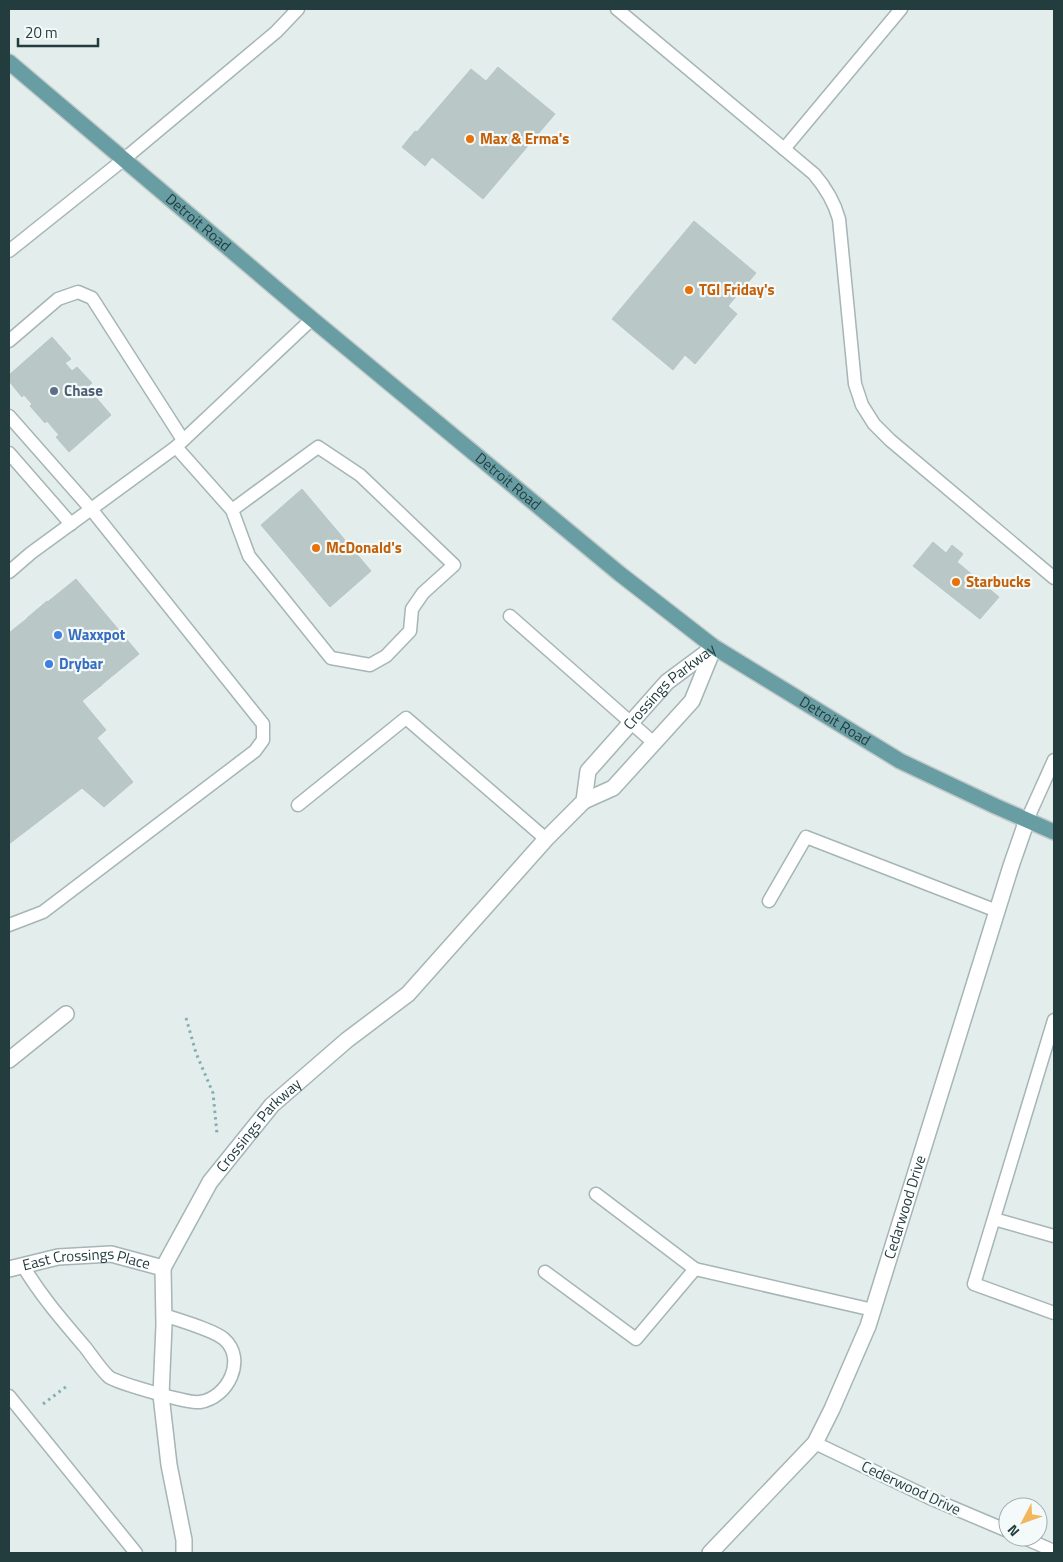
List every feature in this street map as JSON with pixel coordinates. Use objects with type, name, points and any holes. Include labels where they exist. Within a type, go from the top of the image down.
[{"type":"main road","name":"Detroit Road","points":[[9,62],[312,320],[620,574],[714,647],[900,761],[994,806],[1054,832]]},
{"type":"street","name":"Crossings Parkway","points":[[584,801],[588,771],[667,682],[714,647]]},
{"type":"street","name":"Crossings Parkway","points":[[184,1553],[184,1540],[169,1466],[160,1394],[164,1315],[163,1268],[210,1182],[272,1105],[347,1040],[408,994],[546,839],[584,801],[613,788],[692,701],[714,647]]},
{"type":"street","name":"Cedarwood Drive","points":[[710,1553],[815,1443],[868,1326],[1027,820]]},
{"type":"street","points":[[9,1060],[66,1014]]},
{"type":"street","name":"East Crossings Place","points":[[16,1268],[58,1257],[111,1254],[163,1268]]},
{"type":"lane","points":[[9,251],[123,160],[276,32],[298,9]]},
{"type":"lane","points":[[617,9],[784,148],[818,178],[828,191],[836,208],[841,229],[852,368],[858,395],[865,410],[874,424],[890,440],[1054,578]]},
{"type":"lane","points":[[784,148],[900,9]]},
{"type":"lane","points":[[9,341],[58,299],[78,292],[92,298],[180,443],[232,510],[249,556],[331,658],[370,665],[386,656],[410,631],[412,609],[423,593],[454,565],[360,475],[318,447],[232,510]]},
{"type":"lane","points":[[9,572],[31,553],[180,443],[312,320]]},
{"type":"lane","points":[[9,416],[91,510],[263,724],[264,740],[255,751],[44,912],[9,925]]},
{"type":"lane","points":[[9,453],[71,524]]},
{"type":"lane","points":[[510,616],[654,743]]},
{"type":"lane","points":[[298,805],[406,718],[546,839]]},
{"type":"lane","points":[[1027,820],[1054,760]]},
{"type":"lane","points":[[769,901],[806,837],[997,911]]},
{"type":"lane","points":[[1054,1020],[974,1284],[1054,1313]]},
{"type":"lane","points":[[596,1194],[695,1269],[873,1310]]},
{"type":"lane","points":[[994,1219],[1054,1236]]},
{"type":"lane","points":[[16,1268],[38,1291],[110,1377],[190,1402],[200,1402],[212,1398],[227,1385],[232,1376],[235,1361],[233,1353],[223,1338],[164,1315]]},
{"type":"lane","points":[[545,1272],[636,1339],[695,1269]]},
{"type":"lane","points":[[9,1396],[136,1553]]},
{"type":"lane","name":"Cederwood Drive","points":[[815,1443],[930,1498],[998,1527]]},
{"type":"path","points":[[186,1018],[196,1053],[213,1093],[218,1134]]},
{"type":"path","points":[[43,1404],[67,1386]]},
{"type":"building","name":"Max & Erma's","points":[[498,67],[555,114],[483,199],[432,157],[425,166],[402,147],[471,69],[486,81]]},
{"type":"building","name":"TGI Friday's","points":[[694,221],[756,273],[728,306],[737,314],[695,364],[685,355],[673,370],[612,319]]},
{"type":"building","name":"Chase","points":[[52,337],[71,359],[65,363],[72,371],[77,367],[92,383],[87,387],[111,415],[69,452],[56,437],[59,435],[47,421],[45,423],[30,406],[32,404],[24,395],[22,397],[9,381],[9,375]]},
{"type":"building","name":"McDonald's","points":[[302,489],[371,571],[330,607],[261,525]]},
{"type":"building","name":"Starbucks","points":[[933,542],[946,553],[952,545],[963,554],[957,562],[999,597],[980,619],[913,566]]},
{"type":"building","points":[[76,579],[139,654],[82,701],[106,730],[97,738],[133,782],[104,807],[82,788],[9,844],[9,633]]},
{"type":"building","name":"Waxxpot","points":[[47,601],[89,651],[79,659],[102,685],[90,694],[27,618]]},
{"type":"place","name":"Max & Erma's","points":[[470,139]]},
{"type":"place","name":"TGI Friday's","points":[[689,290]]},
{"type":"place","name":"Chase","points":[[54,391]]},
{"type":"place","name":"McDonald's","points":[[316,548]]},
{"type":"place","name":"Starbucks","points":[[956,582]]},
{"type":"place","name":"Waxxpot","points":[[58,635]]},
{"type":"place","name":"Drybar","points":[[49,664]]}]
